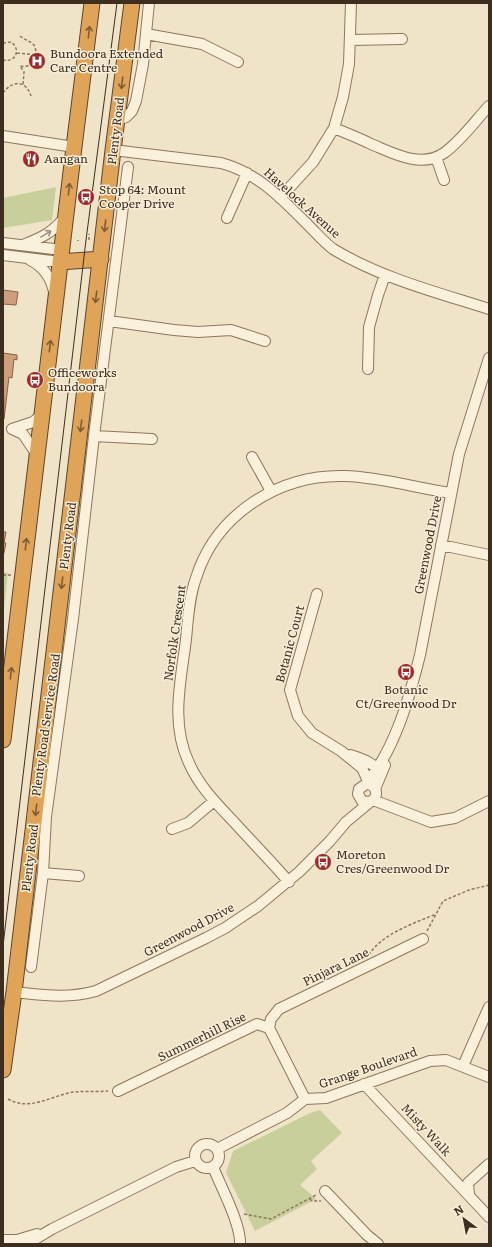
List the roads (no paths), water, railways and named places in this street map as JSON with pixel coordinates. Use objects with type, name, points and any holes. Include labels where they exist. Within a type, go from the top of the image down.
[{"type":"highway","points":[[3,740],[92,3]]},
{"type":"highway","name":"Plenty Road","points":[[3,1070],[9,991],[20,941],[76,525],[101,259],[132,3]]},
{"type":"highway","points":[[61,256],[101,259]]},
{"type":"street","points":[[118,120],[126,117],[132,111],[143,64],[149,3]]},
{"type":"street","points":[[280,198],[313,162],[334,128],[343,97],[349,64],[351,3]]},
{"type":"street","points":[[146,34],[202,44],[238,62]]},
{"type":"street","points":[[350,40],[402,39]]},
{"type":"street","points":[[334,128],[400,156],[425,160],[436,157],[453,145],[489,106]]},
{"type":"street","points":[[3,136],[74,148]]},
{"type":"street","name":"Havelock Avenue","points":[[113,150],[221,163],[247,173],[266,185],[332,248],[385,275],[489,309]]},
{"type":"street","points":[[436,157],[444,180]]},
{"type":"street","name":"Plenty Road Service Road","points":[[31,967],[43,873],[46,817],[73,619],[76,525],[94,436],[128,167]]},
{"type":"street","points":[[227,218],[247,173]]},
{"type":"street","points":[[110,179],[124,195]]},
{"type":"street","points":[[21,245],[41,238],[56,228],[66,216]]},
{"type":"street","points":[[3,243],[21,245],[61,256]]},
{"type":"street","points":[[3,255],[25,258],[61,256]]},
{"type":"street","points":[[25,258],[38,264],[46,272],[52,282],[56,299]]},
{"type":"street","points":[[368,369],[369,327],[385,275]]},
{"type":"street","points":[[109,321],[198,332],[231,330],[265,341]]},
{"type":"street","name":"Greenwood Drive","points":[[9,991],[66,997],[86,994],[105,988],[225,928],[258,906],[289,882],[313,859],[371,791],[379,770],[388,759],[414,682],[459,454],[489,358]]},
{"type":"street","points":[[8,428],[33,422],[42,415]]},
{"type":"street","points":[[8,428],[23,434],[37,455]]},
{"type":"street","points":[[94,436],[152,439]]},
{"type":"street","points":[[252,457],[271,491]]},
{"type":"street","name":"Norfolk Crescent","points":[[289,882],[214,801],[198,780],[188,763],[180,739],[178,727],[179,696],[192,591],[201,563],[217,536],[239,512],[252,502],[271,491],[299,481],[333,476],[361,477],[451,493]]},
{"type":"street","points":[[441,545],[489,555]]},
{"type":"street","name":"Botanic Court","points":[[317,594],[290,690],[298,716],[312,733],[341,751],[362,768],[371,791]]},
{"type":"street","name":"Botanic Court","points":[[341,751],[369,762],[379,770]]},
{"type":"street","name":"Greenwood Drive","points":[[346,822],[358,797],[359,789],[371,791]]},
{"type":"street","points":[[358,797],[362,801],[371,791],[399,810],[431,822],[455,818],[489,802]]},
{"type":"street","points":[[172,829],[188,823],[214,801]]},
{"type":"street","points":[[43,873],[79,876]]},
{"type":"street","points":[[20,941],[36,928]]},
{"type":"street","name":"Pinjara Lane","points":[[270,1028],[271,1019],[279,1010],[423,939]]},
{"type":"street","points":[[463,1066],[489,1007]]},
{"type":"street","name":"Summerhill Rise","points":[[118,1091],[257,1024],[270,1028]]},
{"type":"street","points":[[217,1149],[287,1113],[305,1099],[270,1028]]},
{"type":"street","name":"Grange Boulevard","points":[[305,1099],[326,1098],[430,1060],[446,1060],[489,1077]]},
{"type":"street","name":"Misty Walk","points":[[364,1084],[489,1217]]},
{"type":"street","points":[[209,1144],[217,1149],[219,1158],[218,1162],[213,1167],[200,1167],[195,1161],[194,1153],[201,1145],[209,1144]]},
{"type":"street","points":[[27,1244],[52,1229],[176,1167],[195,1161]]},
{"type":"street","points":[[469,1194],[468,1183],[489,1164]]},
{"type":"street","points":[[213,1167],[231,1210],[240,1236],[240,1244]]},
{"type":"street","points":[[325,1191],[367,1236],[378,1244]]},
{"type":"street","points":[[3,1240],[17,1240],[52,1229]]},
{"type":"tram line","points":[[3,946],[86,240],[117,3]]},
{"type":"place","name":"Bundoora Extended Care Centre","points":[[37,61]]},
{"type":"place","name":"Aangan","points":[[31,159]]},
{"type":"place","name":"Stop 64: Mount Cooper Drive","points":[[86,197]]},
{"type":"place","name":"Officeworks Bundoora","points":[[35,380]]},
{"type":"place","name":"Botanic Ct/Greenwood Dr","points":[[406,672]]},
{"type":"place","name":"Moreton Cres/Greenwood Dr","points":[[323,862]]}]
